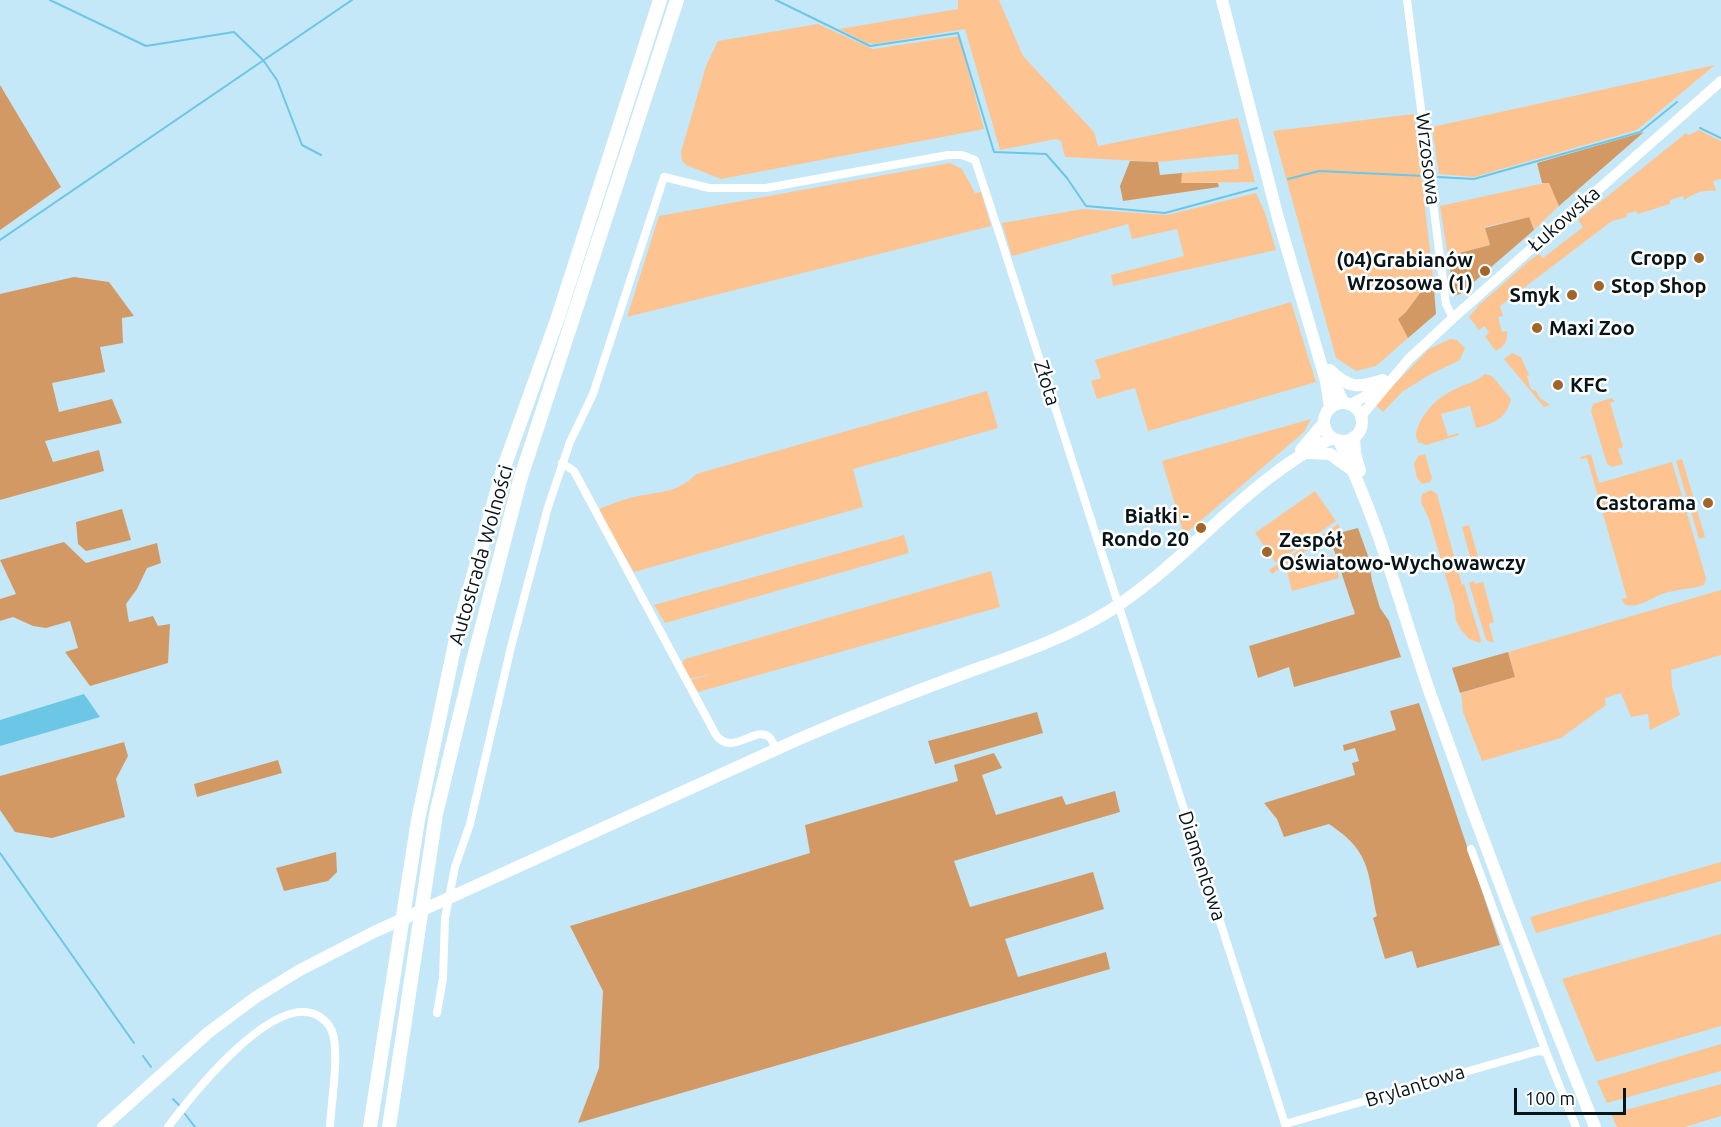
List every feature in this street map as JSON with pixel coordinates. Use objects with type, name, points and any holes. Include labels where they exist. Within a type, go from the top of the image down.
[{"type":"highway","name":"Autostrada Wolności","points":[[370,1127],[418,820],[457,634],[503,470],[557,320],[660,0]]},
{"type":"highway","name":"Autostrada Wolności","points":[[389,1127],[435,814],[472,665],[520,480],[677,0]]},
{"type":"main road","points":[[1222,0],[1280,225],[1326,381],[1330,407],[1318,433],[1283,468]]},
{"type":"main road","name":"Łukowska","points":[[1347,403],[1364,397],[1409,359],[1452,318],[1721,81]]},
{"type":"main road","points":[[1272,190],[1290,238],[1328,368],[1347,403],[1361,416],[1360,429],[1354,437],[1347,441],[1336,439],[1326,432],[1323,424]]},
{"type":"main road","name":"Łukowska","points":[[1361,416],[1409,359]]},
{"type":"main road","points":[[1328,368],[1341,380],[1352,385],[1383,380]]},
{"type":"main road","points":[[1330,407],[1347,403]]},
{"type":"main road","points":[[1354,437],[1355,453],[1374,525]]},
{"type":"main road","points":[[104,1127],[209,1032],[256,997],[300,970],[374,932],[776,749],[865,711],[1052,641],[1088,623],[1141,589],[1235,506],[1283,468],[1305,453],[1336,439]]},
{"type":"main road","points":[[1336,439],[1352,470],[1374,525],[1434,704],[1545,1004],[1595,1127]]},
{"type":"main road","points":[[1305,453],[1330,454],[1352,470]]},
{"type":"street","name":"Wrzosowa","points":[[1407,0],[1446,304],[1452,318]]},
{"type":"street","name":"Złota","points":[[562,463],[593,394],[664,177],[709,188],[766,188],[948,155],[962,155],[975,160],[1119,605]]},
{"type":"street","points":[[437,1013],[442,978],[445,918],[454,867],[470,824],[511,647],[562,463],[574,471],[716,735],[720,740],[728,743],[762,734],[769,737],[776,749]]},
{"type":"street","name":"Diamentowa","points":[[1119,605],[1286,1126]]},
{"type":"street","points":[[1470,849],[1576,1127]]},
{"type":"street","points":[[168,1127],[215,1068],[231,1053],[280,1018],[290,1013],[307,1011],[323,1018],[333,1033],[334,1070],[330,1127]]},
{"type":"street","name":"Brylantowa","points":[[1286,1126],[1525,1053],[1546,1052]]},
{"type":"shaded area","points":[[958,0],[999,0],[1023,56],[1094,132],[1098,146],[1238,118],[1255,182],[1180,183],[1182,173],[1239,169],[1238,154],[1158,162],[1065,157],[1061,141],[1056,139],[1000,150],[965,29],[875,44],[867,43],[839,29],[958,9]]},
{"type":"shaded area","points":[[818,24],[873,49],[959,36],[984,129],[721,179],[686,165],[682,161],[681,152],[706,66],[718,41]]},
{"type":"shaded area","points":[[1715,65],[1637,130],[1474,177],[1439,174],[1432,127]]},
{"type":"shaded area","points":[[0,85],[61,187],[0,230]]},
{"type":"shaded area","points":[[1414,114],[1433,276],[1398,319],[1408,338],[1376,366],[1356,371],[1336,358],[1273,131]]},
{"type":"shaded area","points":[[1699,130],[1721,141],[1721,179],[1713,181],[1716,191],[1700,192],[1684,200],[1683,196],[1670,200],[1670,204],[1638,214],[1636,211],[1626,214],[1627,217],[1612,221],[1500,306],[1503,316],[1498,317],[1502,332],[1507,331],[1507,338],[1504,345],[1496,351],[1485,337],[1489,332],[1484,326],[1479,330],[1469,317],[1479,305],[1530,260],[1539,254],[1543,258],[1583,227],[1578,220],[1686,133],[1689,135]]},
{"type":"shaded area","points":[[1644,132],[1559,206],[1549,183],[1542,183],[1537,163]]},
{"type":"shaded area","points":[[1130,161],[1158,162],[1160,175],[1182,173],[1181,183],[1218,183],[1219,187],[1123,201],[1120,186]]},
{"type":"shaded area","points":[[950,163],[962,169],[975,193],[981,192],[991,226],[627,317],[659,216]]},
{"type":"shaded area","points":[[1549,182],[1559,206],[1534,230],[1529,217],[1485,227],[1490,245],[1448,256],[1440,206]]},
{"type":"shaded area","points":[[1256,193],[1265,213],[1276,250],[1113,286],[1111,275],[1184,256],[1177,229],[1132,239],[1128,224],[1012,256],[1002,223],[1083,209],[1167,215]]},
{"type":"shaded area","points":[[1529,217],[1534,230],[1460,294],[1454,296],[1448,256],[1490,245],[1485,228]]},
{"type":"shaded area","points":[[1433,276],[1436,314],[1408,338],[1398,319]]},
{"type":"shaded area","points":[[74,277],[109,282],[134,316],[122,318],[123,343],[100,347],[105,372],[52,383],[59,412],[112,399],[122,423],[45,441],[53,462],[99,450],[104,471],[0,500],[0,294]]},
{"type":"shaded area","points":[[1291,302],[1316,382],[1148,431],[1135,388],[1097,399],[1091,381],[1101,378],[1095,360]]},
{"type":"shaded area","points":[[1450,339],[1457,340],[1465,348],[1460,360],[1429,375],[1402,392],[1383,412],[1375,404],[1429,349]]},
{"type":"shaded area","points":[[1512,353],[1521,357],[1529,375],[1527,376],[1531,389],[1550,405],[1544,407],[1504,359]]},
{"type":"shaded area","points":[[1485,374],[1492,376],[1511,399],[1503,416],[1494,422],[1476,428],[1470,406],[1441,414],[1448,436],[1458,433],[1459,435],[1426,445],[1418,442],[1416,436],[1418,427],[1431,407],[1447,393]]},
{"type":"shaded area","points":[[987,391],[998,428],[853,469],[863,507],[634,572],[598,511],[627,499],[678,487],[696,474]]},
{"type":"shaded area","points":[[1611,398],[1615,401],[1610,403],[1623,447],[1618,449],[1623,464],[1612,467],[1607,464],[1591,411],[1593,404]]},
{"type":"shaded area","points":[[1311,419],[1304,432],[1184,535],[1162,461]]},
{"type":"shaded area","points":[[1425,454],[1432,478],[1430,482],[1422,484],[1417,478],[1414,464],[1418,456]]},
{"type":"shaded area","points":[[1591,454],[1599,483],[1672,462],[1706,578],[1704,585],[1665,593],[1640,604],[1624,604],[1622,599],[1627,598],[1587,458],[1581,459],[1580,457]]},
{"type":"shaded area","points":[[1682,459],[1705,537],[1699,539],[1676,461]]},
{"type":"shaded area","points":[[1431,490],[1437,494],[1480,643],[1469,639],[1456,621],[1454,605],[1429,519],[1421,502],[1422,494]]},
{"type":"shaded area","points":[[1315,491],[1336,521],[1276,563],[1255,533]]},
{"type":"shaded area","points":[[122,509],[131,540],[86,551],[78,544],[76,522]]},
{"type":"shaded area","points":[[1338,524],[1340,528],[1272,574],[1269,570]]},
{"type":"shaded area","points":[[1469,525],[1482,570],[1474,572],[1462,527]]},
{"type":"shaded area","points":[[1358,528],[1368,556],[1380,608],[1389,621],[1401,657],[1294,687],[1289,667],[1258,678],[1249,646],[1355,614],[1330,538]]},
{"type":"shaded area","points":[[904,535],[909,553],[665,623],[654,605]]},
{"type":"shaded area","points":[[64,542],[86,563],[157,543],[161,563],[147,568],[137,589],[126,604],[129,622],[153,616],[158,626],[170,624],[168,663],[90,686],[65,652],[78,648],[70,621],[46,628],[33,626],[13,617],[0,621],[0,599],[16,594],[0,560]]},
{"type":"shaded area","points":[[1333,555],[1339,578],[1292,591],[1286,568]]},
{"type":"shaded area","points":[[991,571],[1000,607],[698,692],[691,680],[711,674],[690,679],[682,664],[685,659]]},
{"type":"shaded area","points":[[1474,581],[1475,584],[1483,582],[1494,622],[1489,624],[1494,643],[1486,640],[1469,583]]},
{"type":"shaded area","points":[[1721,590],[1721,655],[1671,670],[1672,686],[1680,715],[1650,730],[1648,714],[1631,717],[1621,693],[1605,698],[1606,705],[1561,738],[1482,761],[1463,712],[1461,693],[1515,677],[1508,652]]},
{"type":"shaded area","points":[[1508,652],[1515,677],[1460,693],[1452,668]]},
{"type":"shaded area","points":[[1419,703],[1500,945],[1417,968],[1412,951],[1385,959],[1373,918],[1377,916],[1365,863],[1353,844],[1329,824],[1284,837],[1277,819],[1264,803],[1355,775],[1352,763],[1359,761],[1355,748],[1344,751],[1343,745],[1396,730],[1390,711]]},
{"type":"shaded area","points":[[1037,712],[1043,733],[935,764],[928,741]]},
{"type":"shaded area","points":[[124,742],[128,756],[116,779],[125,817],[52,838],[15,832],[0,810],[0,776]]},
{"type":"shaded area","points":[[994,753],[1002,768],[982,775],[996,815],[1062,796],[1066,805],[1115,791],[1120,812],[954,861],[970,907],[1093,872],[1104,909],[1005,939],[1018,977],[1106,952],[1110,969],[578,1123],[599,1068],[603,991],[570,926],[810,853],[805,825],[958,781],[954,765]]},
{"type":"shaded area","points":[[278,760],[282,773],[197,797],[194,784]]},
{"type":"shaded area","points":[[336,852],[337,872],[328,881],[284,891],[276,868]]},
{"type":"shaded area","points":[[1721,862],[1721,881],[1536,933],[1530,917]]},
{"type":"shaded area","points":[[1721,934],[1721,1026],[1596,1062],[1562,979]]},
{"type":"shaded area","points":[[1721,1044],[1721,1071],[1607,1103],[1597,1081]]},
{"type":"shaded area","points":[[1721,1084],[1721,1116],[1685,1127],[1617,1127],[1611,1114]]},
{"type":"water","points":[[84,694],[100,717],[0,746],[0,720]]},
{"type":"waterway","points":[[50,0],[146,46],[234,32],[263,60],[277,80],[302,145],[321,155]]},
{"type":"waterway","points":[[0,240],[352,0]]},
{"type":"waterway","points":[[776,0],[870,46],[958,33],[994,152],[1046,154],[1067,178],[1086,206],[1165,213],[1257,188]]},
{"type":"waterway","points":[[1438,177],[1474,179],[1640,132],[1677,102]]},
{"type":"waterway","points":[[1700,128],[1721,138]]},
{"type":"waterway","points":[[1288,179],[1319,171],[1424,176]]},
{"type":"waterway","points":[[0,853],[134,1043]]},
{"type":"waterway","points":[[143,1056],[151,1067]]},
{"type":"waterway","points":[[173,1099],[179,1105]]},
{"type":"waterway","points":[[185,1114],[195,1127]]},
{"type":"place","name":"Cropp","points":[[1699,258]]},
{"type":"place","name":"(04)Grabianów Wrzosowa (1)","points":[[1485,271]]},
{"type":"place","name":"Stop Shop","points":[[1599,286]]},
{"type":"place","name":"Smyk","points":[[1572,295]]},
{"type":"place","name":"Maxi Zoo","points":[[1537,328]]},
{"type":"place","name":"KFC","points":[[1558,385]]},
{"type":"place","name":"Castorama","points":[[1708,503]]},
{"type":"place","name":"Białki - Rondo 20","points":[[1201,528]]},
{"type":"place","name":"Zespół Oświatowo-Wychowawczy","points":[[1267,552]]}]
